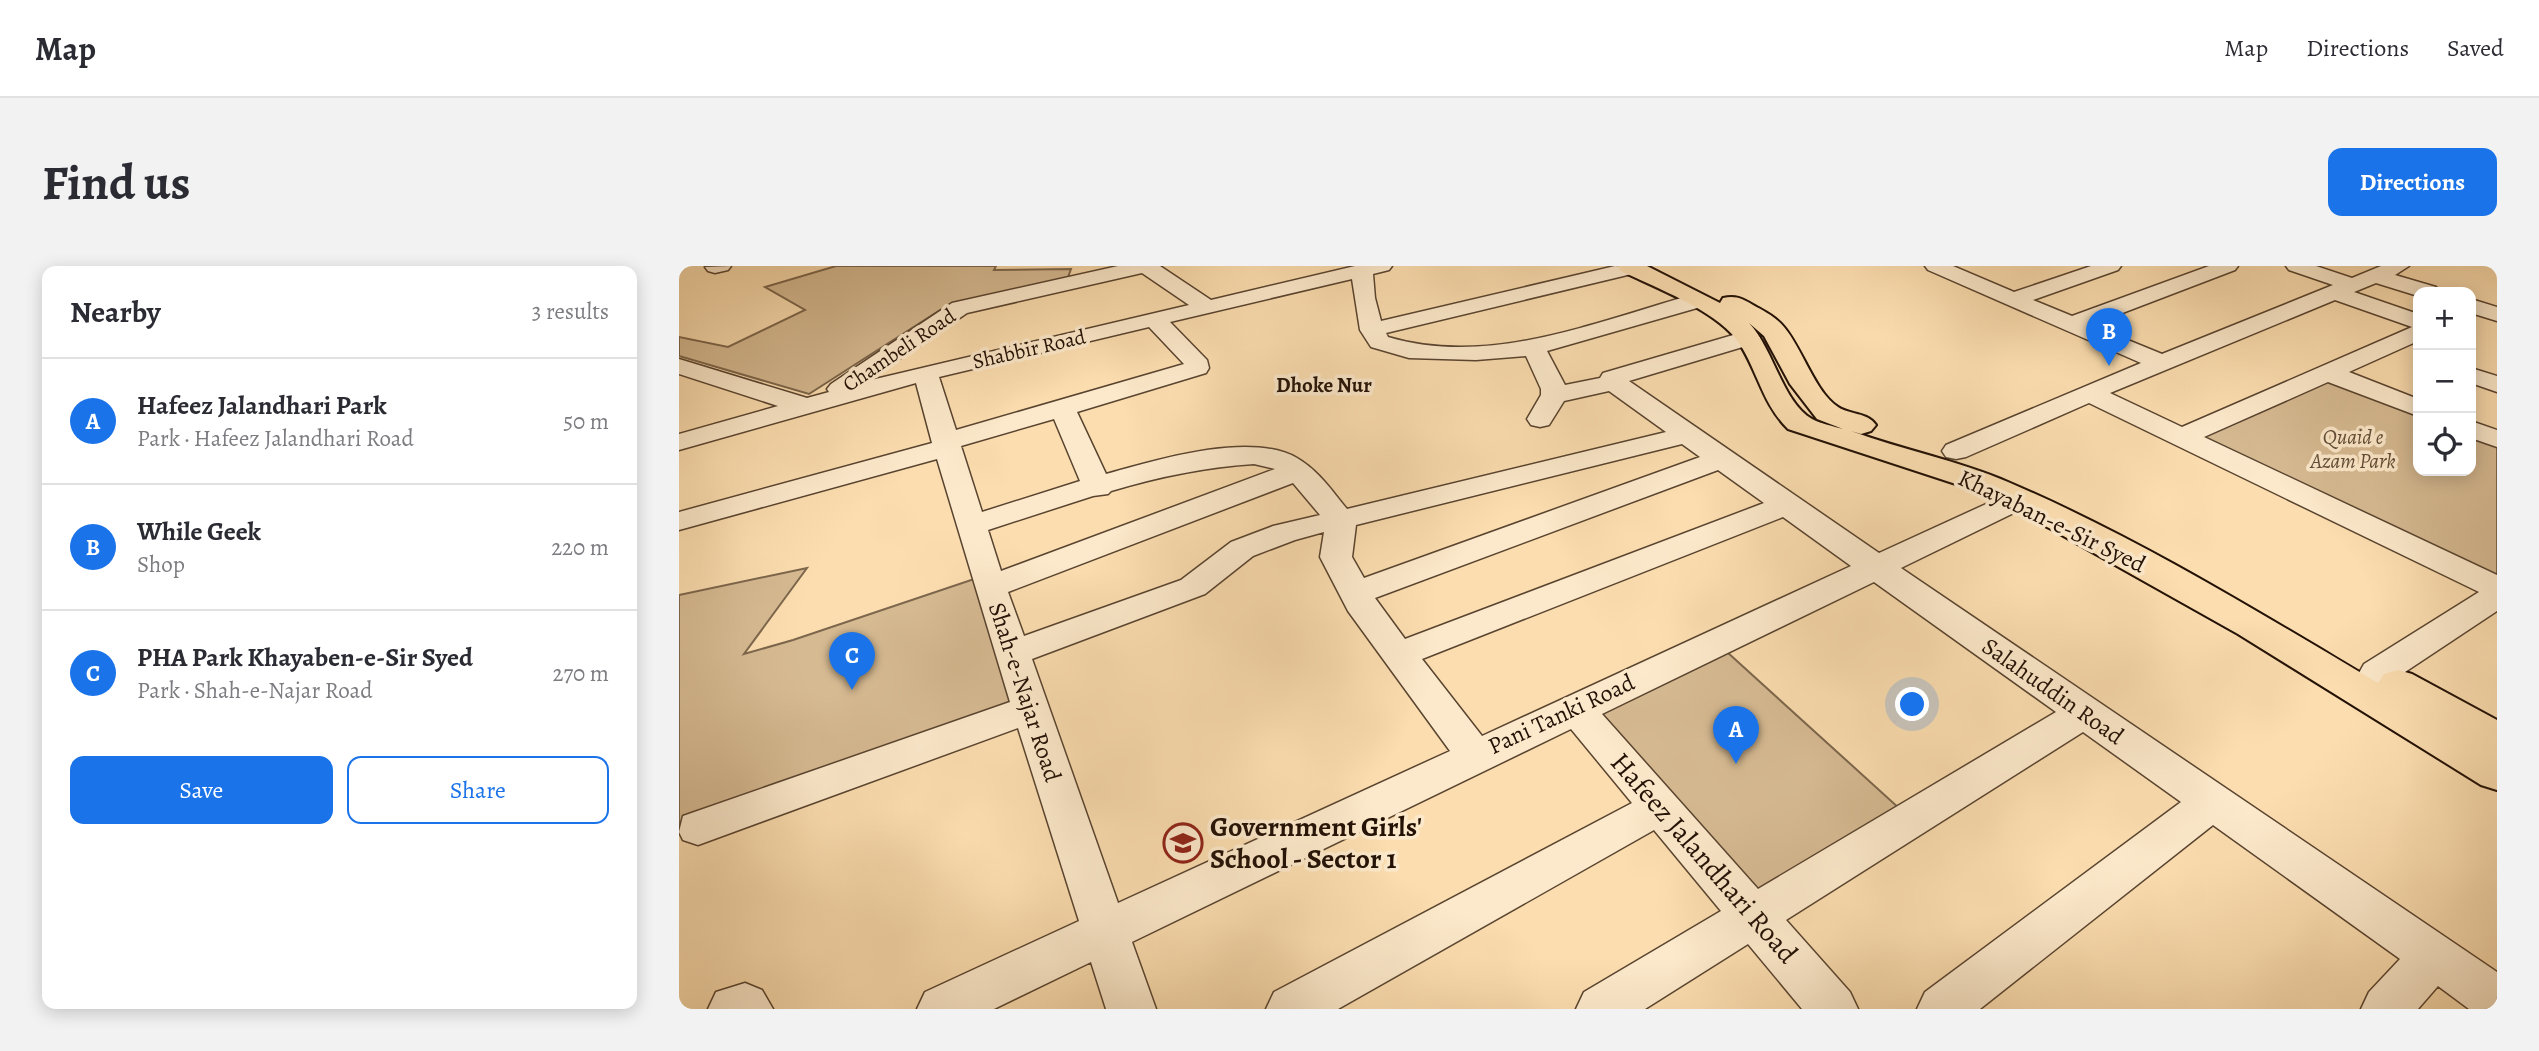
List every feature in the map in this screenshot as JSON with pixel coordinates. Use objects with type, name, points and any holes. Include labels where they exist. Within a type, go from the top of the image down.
[{"type":"main road","name":"Khayaban-e-Sir Syed","points":[[1641,267],[1725,317],[1748,338],[1778,396],[1798,422],[1861,446],[1952,472],[2018,500],[2154,570],[2497,773]]},
{"type":"main road","name":"Khayaban-e-Sir Syed","points":[[1641,267],[1765,322],[1790,355],[1809,393],[1827,413],[1884,434],[1957,451],[2022,477],[2094,512],[2497,740]]},
{"type":"street","name":"Chambeli Road","points":[[814,406],[947,314],[1085,273],[1146,266]]},
{"type":"street","points":[[1146,266],[1207,307]]},
{"type":"street","points":[[1935,266],[2162,363]]},
{"type":"street","points":[[2014,299],[2111,266]]},
{"type":"street","points":[[2296,266],[2354,284],[2413,290]]},
{"type":"street","points":[[1957,451],[2089,393],[2399,266]]},
{"type":"street","points":[[1372,330],[1641,267]]},
{"type":"street","points":[[1372,268],[1362,283],[1372,330],[1379,342],[1409,351],[1476,353],[1534,348],[1696,301]]},
{"type":"street","name":"Shabbir Road","points":[[679,442],[925,373],[1372,268]]},
{"type":"street","points":[[2072,324],[2212,268]]},
{"type":"street","points":[[1963,278],[1989,270]]},
{"type":"street","points":[[2354,284],[2413,319]]},
{"type":"street","points":[[2476,308],[2497,314]]},
{"type":"street","points":[[679,521],[1197,368],[1198,365],[1154,319]]},
{"type":"street","points":[[2182,437],[2413,334]]},
{"type":"street","points":[[1554,395],[1613,380],[1748,338]]},
{"type":"street","points":[[2388,346],[2413,355]]},
{"type":"street","points":[[1534,348],[1551,382],[1554,395],[1540,419]]},
{"type":"street","points":[[679,366],[814,406]]},
{"type":"street","name":"Shah-e-Najar Road","points":[[925,373],[990,587],[1131,1009]]},
{"type":"street","points":[[2328,373],[2413,406]]},
{"type":"street","name":"Salahuddin Road","points":[[1613,380],[1786,505],[2497,1000]]},
{"type":"street","points":[[2089,393],[2497,588]]},
{"type":"street","points":[[1062,408],[1098,488]]},
{"type":"street","points":[[2476,431],[2497,439]]},
{"type":"street","points":[[1014,653],[1193,587],[1243,549],[1263,540],[1687,435]]},
{"type":"street","points":[[971,525],[1181,462],[1264,454],[1284,462],[1297,471],[1341,521],[1336,557],[1364,611],[1475,755]]},
{"type":"street","points":[[1355,593],[1721,459]]},
{"type":"street","points":[[990,587],[1297,471]]},
{"type":"street","name":"Pani Tanki Road","points":[[943,1009],[1104,930],[2018,500]]},
{"type":"street","points":[[1398,655],[1786,505]]},
{"type":"street","points":[[2377,673],[2497,596]]},
{"type":"street","name":"Hafeez Jalandhari Road","points":[[1575,708],[1833,1009]]},
{"type":"street","points":[[698,828],[1031,709]]},
{"type":"street","points":[[1601,1009],[2084,713]]},
{"type":"street","points":[[1942,1009],[2212,802]]},
{"type":"street","points":[[1290,1009],[1660,807]]},
{"type":"street","points":[[2386,1009],[2434,956]]},
{"type":"street","points":[[733,1009],[745,1006],[748,1009]]},
{"type":"green space","points":[[836,266],[1071,269],[1067,280],[945,307],[809,394],[679,356],[679,337],[728,347],[805,310],[765,287]]},
{"type":"green space","name":"Quaid e Azam Park","points":[[2328,373],[2413,406],[2413,476],[2476,476],[2476,431],[2497,439],[2497,588],[2183,437]]},
{"type":"green space","points":[[807,568],[744,654],[986,575],[1031,709],[679,833],[679,595]]},
{"type":"green space","points":[[1716,642],[1911,819],[1753,916],[1575,708]]},
{"type":"place","name":"While Geek","points":[[2109,366]]},
{"type":"place","name":"PHA Park Khayaben-e-Sir Syed","points":[[852,690]]},
{"type":"place","name":"Hafeez Jalandhari Park","points":[[1736,764]]},
{"type":"place","name":"Government Girls' School - Sector 1","points":[[1183,843]]},
{"type":"district","name":"Dhoke Nur","points":[[1324,385]]}]
